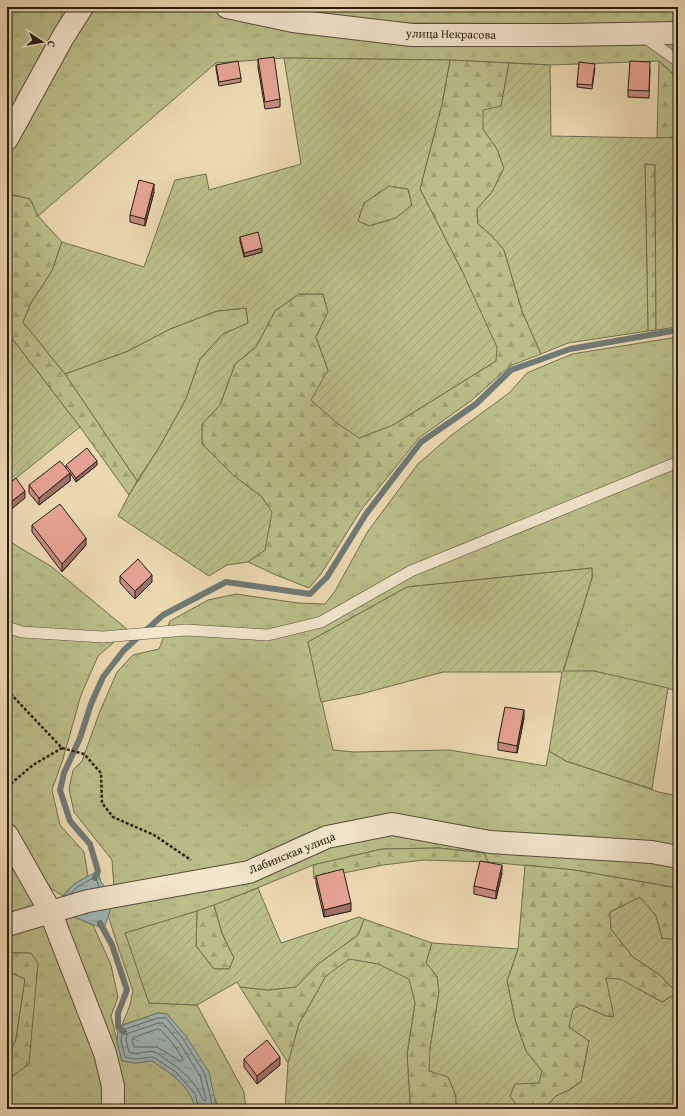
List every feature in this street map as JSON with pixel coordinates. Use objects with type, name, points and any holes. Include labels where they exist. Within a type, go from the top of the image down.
[{"type":"street","points":[[7,139],[63,37],[82,7]]},
{"type":"street","name":"улица Некрасова","points":[[227,7],[293,22],[412,35],[678,32]]},
{"type":"street","name":"Лабинская улица","points":[[7,925],[50,911],[88,901],[249,872],[328,836],[392,824],[490,842],[652,852],[678,857]]},
{"type":"street","points":[[7,835],[50,911],[105,1053],[113,1086],[113,1109]]},
{"type":"lane","points":[[640,33],[678,61]]},
{"type":"lane","points":[[7,627],[22,632],[103,637],[186,630],[268,635],[321,622],[411,571],[678,462]]},
{"type":"path","points":[[7,690],[62,748],[84,754],[101,773],[102,802],[113,817],[154,835],[192,861]]},
{"type":"path","points":[[7,787],[33,765],[62,748]]},
{"type":"green space","points":[[7,7],[60,7],[62,15],[53,39],[7,117]]},
{"type":"green space","points":[[96,7],[194,7],[319,29],[678,40],[678,79],[659,61],[550,65],[450,60],[284,58],[216,63],[38,216],[30,199],[13,195],[7,199],[7,152],[21,132],[81,26]]},
{"type":"green space","points":[[286,7],[678,7],[678,24],[398,23],[328,15]]},
{"type":"green space","points":[[284,58],[450,60],[442,104],[420,189],[463,273],[497,347],[496,361],[393,425],[359,438],[338,424],[311,400],[328,370],[316,337],[328,312],[323,294],[299,294],[275,311],[256,347],[235,364],[220,405],[202,424],[202,444],[234,476],[262,497],[272,512],[265,550],[248,562],[227,565],[209,576],[118,516],[186,399],[200,359],[223,334],[248,323],[246,308],[217,311],[170,329],[128,351],[65,374],[23,322],[31,303],[52,271],[62,242],[144,267],[175,180],[206,174],[209,190],[301,164]],"holes":[[[389,186],[408,189],[412,205],[396,218],[369,226],[358,221],[364,203]]]},
{"type":"green space","points":[[450,60],[509,63],[501,106],[483,129],[497,149],[504,168],[492,192],[477,209],[478,224],[491,235],[504,250],[522,311],[541,354],[510,366],[472,400],[419,438],[361,510],[321,574],[309,588],[248,562],[265,549],[262,497],[234,476],[202,444],[202,424],[220,405],[235,364],[256,347],[275,311],[299,294],[323,294],[328,312],[316,337],[328,370],[359,438],[393,425],[496,361],[463,273],[420,189],[442,104]]},
{"type":"green space","points":[[659,61],[678,79],[678,137],[657,138]]},
{"type":"green space","points":[[509,63],[550,65],[551,136],[678,137],[678,327],[656,330],[655,165],[645,164],[648,331],[568,343],[541,354],[522,311],[504,250],[491,235],[478,224],[477,209],[492,192],[504,168],[497,149],[483,129],[483,110],[501,106]]},
{"type":"green space","points":[[645,164],[655,165],[656,330],[648,331]]},
{"type":"green space","points":[[389,186],[408,189],[412,205],[396,218],[369,226],[357,221],[364,203]]},
{"type":"green space","points":[[13,195],[30,199],[38,216],[62,242],[52,271],[31,303],[23,322],[65,374],[137,481],[129,495],[80,427],[7,332],[7,199]]},
{"type":"green space","points":[[246,308],[248,323],[223,334],[200,359],[186,399],[160,446],[137,481],[65,374],[128,351],[170,329],[217,311]]},
{"type":"green space","points":[[7,332],[80,427],[7,486]]},
{"type":"green space","points":[[678,337],[678,691],[594,671],[563,672],[592,578],[592,568],[407,587],[308,642],[333,750],[354,752],[449,750],[546,766],[549,751],[566,761],[659,792],[678,796],[678,852],[489,836],[391,819],[245,868],[114,888],[112,860],[74,812],[69,789],[73,770],[82,761],[100,711],[117,672],[133,655],[159,649],[170,621],[208,600],[236,594],[298,603],[325,604],[335,591],[368,531],[418,464],[449,437],[509,393],[527,373],[572,354]]},
{"type":"green space","points":[[7,540],[52,567],[128,630],[98,656],[81,695],[63,759],[52,790],[60,825],[84,852],[88,876],[74,884],[63,896],[44,884],[7,822]]},
{"type":"green space","points":[[592,568],[592,578],[563,671],[594,671],[668,688],[652,789],[566,761],[549,751],[562,672],[443,672],[361,694],[321,702],[308,642],[407,587]]},
{"type":"green space","points":[[392,829],[678,863],[678,888],[574,870],[488,862],[484,853],[439,848],[382,849],[313,865],[206,909],[126,933],[149,1003],[197,1005],[244,1092],[246,1109],[217,1109],[217,1103],[175,1024],[167,1014],[158,1013],[122,1025],[130,1005],[133,991],[108,915],[112,905],[326,841]]},
{"type":"green space","points":[[439,848],[484,853],[488,862],[424,860],[383,865],[314,879],[313,865],[382,849]]},
{"type":"green space","points":[[7,851],[40,905],[7,916]]},
{"type":"green space","points":[[525,865],[574,870],[678,888],[678,940],[662,938],[656,916],[640,897],[610,912],[611,929],[633,957],[660,975],[677,993],[662,1002],[637,988],[614,1017],[606,1016],[581,1005],[569,1027],[589,1041],[581,1082],[556,1096],[544,1109],[519,1109],[510,1096],[515,1084],[542,1071],[526,1051],[515,1020],[507,981],[518,949]]},
{"type":"green space","points":[[258,888],[281,943],[359,917],[364,919],[358,935],[318,964],[296,987],[268,990],[240,987],[237,982],[197,1005],[149,1003],[125,933],[197,911],[196,946],[214,969],[229,969],[234,958],[222,933],[214,905]]},
{"type":"green space","points":[[640,897],[656,916],[662,938],[678,940],[678,1109],[544,1109],[556,1096],[581,1082],[589,1041],[569,1027],[573,1009],[581,1005],[606,1016],[614,1017],[606,978],[620,979],[662,1002],[677,993],[660,975],[633,957],[611,929],[610,912]]},
{"type":"green space","points":[[214,905],[222,933],[234,958],[229,969],[214,969],[196,946],[197,911]]},
{"type":"green space","points":[[69,915],[93,925],[111,965],[118,997],[111,1016],[122,1061],[135,1063],[152,1061],[179,1081],[189,1093],[196,1109],[7,1109],[7,1075],[14,1075],[31,953],[7,953],[7,930]]},
{"type":"green space","points":[[364,919],[432,943],[426,963],[437,976],[439,992],[430,1049],[448,1077],[456,1096],[456,1109],[410,1109],[407,1054],[415,1003],[326,976],[299,1024],[288,1063],[240,987],[268,990],[296,987],[318,964],[358,935]]},
{"type":"green space","points":[[432,943],[518,949],[507,981],[515,1020],[526,1051],[542,1071],[539,1083],[515,1084],[510,1096],[519,1109],[456,1109],[456,1096],[448,1077],[429,1071],[430,1049],[439,992],[437,976],[426,963]]},
{"type":"green space","points":[[7,953],[31,953],[38,963],[29,1064],[14,1075],[7,1075],[7,1056],[9,1056],[16,1039],[25,979],[14,974],[7,973]]},
{"type":"green space","points":[[349,959],[378,964],[409,979],[415,1003],[407,1054],[410,1109],[285,1109],[288,1063],[299,1024],[326,976]]},
{"type":"green space","points":[[7,973],[14,974],[25,979],[16,1039],[9,1056],[7,1056]]},
{"type":"water","points":[[98,871],[101,882],[112,896],[112,905],[104,929],[69,915],[62,908],[63,896],[74,884]]},
{"type":"water","points":[[158,1013],[167,1014],[186,1036],[209,1072],[217,1109],[196,1109],[189,1093],[179,1081],[152,1061],[135,1063],[122,1061],[117,1041],[118,1027]]},
{"type":"building","points":[[274,57],[280,99],[265,102],[258,59]]},
{"type":"building","points":[[238,61],[241,78],[219,82],[216,65]]},
{"type":"building","points":[[630,61],[650,62],[649,91],[628,90]]},
{"type":"building","points":[[579,62],[595,64],[592,85],[577,84]]},
{"type":"building","points":[[139,180],[154,184],[145,219],[130,215]]},
{"type":"building","points":[[258,232],[262,248],[244,253],[240,237]]},
{"type":"building","points":[[87,448],[97,461],[76,478],[66,465]]},
{"type":"building","points":[[60,461],[70,473],[39,498],[29,485]]},
{"type":"building","points":[[16,478],[25,491],[7,505],[7,485]]},
{"type":"building","points":[[60,504],[86,538],[62,564],[32,525]]},
{"type":"building","points":[[138,559],[152,575],[135,591],[120,576]]},
{"type":"building","points":[[505,707],[524,710],[517,746],[498,742]]},
{"type":"building","points":[[480,861],[502,865],[496,891],[474,886]]},
{"type":"building","points":[[343,869],[351,903],[324,910],[316,876]]},
{"type":"building","points":[[267,1040],[280,1057],[257,1076],[244,1059]]},
{"type":"waterway","points":[[95,878],[98,871],[90,844],[70,821],[60,790],[64,773],[80,738],[91,704],[103,677],[124,650],[163,615],[226,582],[310,594],[327,577],[366,514],[421,442],[476,404],[511,370],[570,349],[678,330]]},
{"type":"waterway","points":[[100,923],[112,945],[127,990],[118,1013],[118,1027],[124,1032]]}]
